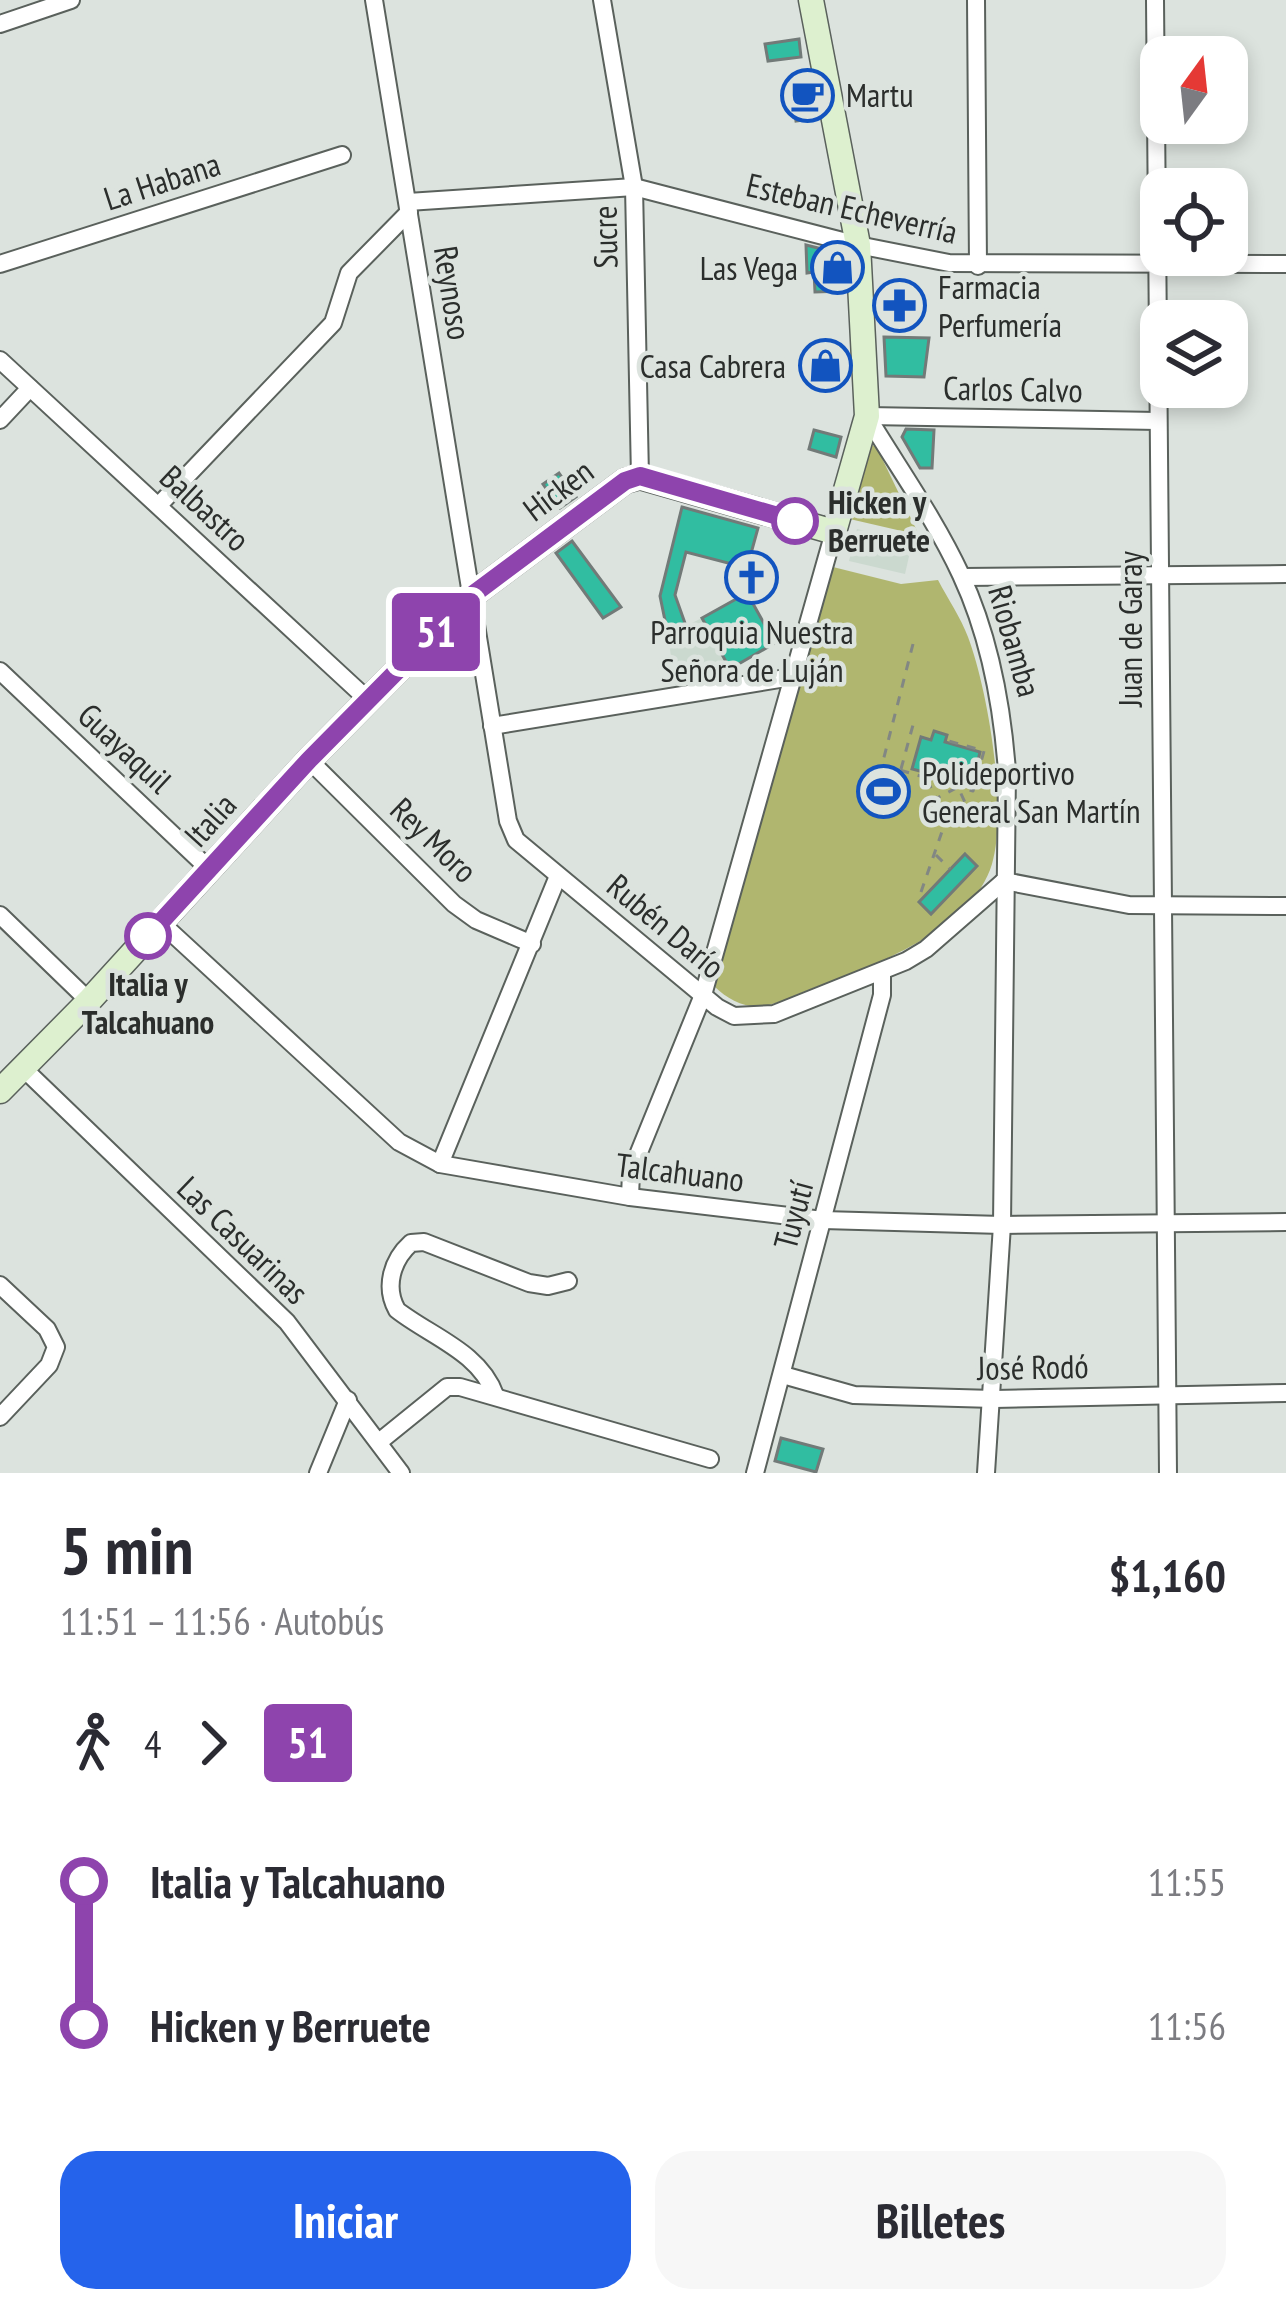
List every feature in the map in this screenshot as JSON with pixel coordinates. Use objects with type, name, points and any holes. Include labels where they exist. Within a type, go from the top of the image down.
[{"type":"street","name":"Reynoso","points":[[374,0],[471,596]]},
{"type":"street","name":"Sucre","points":[[602,0],[634,187],[640,476]]},
{"type":"street","name":"Riobamba","points":[[811,0],[858,245],[867,416],[932,518],[963,578],[995,675],[1003,722],[1007,772],[1003,1225],[986,1473]]},
{"type":"street","points":[[976,0],[978,266]]},
{"type":"street","name":"Juan de Garay","points":[[1155,0],[1156,168]]},
{"type":"street","points":[[0,24],[64,1]]},
{"type":"street","name":"La Habana","points":[[0,264],[342,155]]},
{"type":"street","name":"Esteban Echeverría","points":[[408,207],[634,187],[858,245],[978,266],[1140,265]]},
{"type":"street","points":[[159,506],[333,323],[349,273],[408,207]]},
{"type":"street","name":"Esteban Echeverría","points":[[1248,264],[1286,264]]},
{"type":"street","name":"Juan de Garay","points":[[1157,276],[1168,1473]]},
{"type":"street","name":"Balbastro","points":[[0,360],[368,700]]},
{"type":"street","points":[[0,419],[30,388]]},
{"type":"street","points":[[630,1197],[632,1172],[703,995],[867,416]]},
{"type":"street","name":"Carlos Calvo","points":[[867,416],[1158,421]]},
{"type":"street","name":"Hicken","points":[[471,596],[625,481],[640,476],[834,532]]},
{"type":"street","points":[[963,578],[1286,574]]},
{"type":"street","name":"Italia","points":[[0,1091],[309,760],[471,596]]},
{"type":"street","name":"Rubén Darío","points":[[471,596],[512,833],[558,876],[734,1016],[774,1014],[882,972],[926,949],[1004,881]]},
{"type":"street","name":"Guayaquil","points":[[0,670],[209,869]]},
{"type":"street","points":[[492,726],[792,677]]},
{"type":"street","name":"Rey Moro","points":[[309,760],[454,904],[476,920],[532,944]]},
{"type":"street","points":[[440,1164],[558,876]]},
{"type":"street","points":[[1004,881],[1088,900],[1162,907],[1286,906]]},
{"type":"street","points":[[0,915],[89,1000]]},
{"type":"street","name":"Talcahuano","points":[[160,922],[399,1142],[440,1164],[630,1197],[823,1220],[1003,1225],[1286,1222]]},
{"type":"street","name":"Tuyutí","points":[[755,1473],[882,995],[882,972]]},
{"type":"street","name":"Las Casuarinas","points":[[23,1068],[286,1322],[401,1473]]},
{"type":"street","points":[[495,1395],[482,1370],[397,1310],[389,1283],[405,1247],[424,1242],[529,1283],[548,1286],[568,1281]]},
{"type":"street","points":[[0,1285],[47,1329],[56,1347],[49,1365],[0,1417]]},
{"type":"street","name":"José Rodó","points":[[783,1375],[854,1395],[994,1399],[1286,1393]]},
{"type":"street","points":[[379,1442],[447,1387],[495,1395],[710,1459]]},
{"type":"street","points":[[318,1473],[348,1400]]},
{"type":"path","points":[[913,644],[882,765],[973,791],[984,751],[950,741],[951,734]]},
{"type":"path","points":[[901,770],[912,728],[919,732]]},
{"type":"path","points":[[906,749],[914,752]]},
{"type":"path","points":[[926,778],[946,818]]},
{"type":"path","points":[[937,799],[958,787]]},
{"type":"path","points":[[921,892],[946,818],[967,807],[958,787]]},
{"type":"path","points":[[934,853],[950,869]]},
{"type":"shaded area","points":[[857,529],[912,543],[905,574],[849,561]]},
{"type":"shaded area","points":[[702,618],[730,669],[716,677],[675,685],[668,635]]},
{"type":"green space","points":[[869,443],[877,448],[919,535],[841,517]]},
{"type":"green space","name":"Polideportivo General San Martín","points":[[833,567],[901,584],[938,580],[965,630],[994,750],[998,813],[992,864],[964,908],[918,942],[777,1003],[750,1006],[715,987]]},
{"type":"building","points":[[799,39],[801,57],[768,61],[765,44]]},
{"type":"building","points":[[809,79],[817,118],[796,121],[790,82]]},
{"type":"building","points":[[806,245],[842,254],[844,291],[815,292],[814,272],[807,273]]},
{"type":"building","name":"Farmacia Perfumería","points":[[883,297],[914,297],[914,315],[883,315]]},
{"type":"building","points":[[884,337],[929,338],[924,377],[886,376]]},
{"type":"building","name":"Casa Cabrera","points":[[847,356],[848,374],[804,376],[803,357]]},
{"type":"building","points":[[906,429],[934,430],[932,468],[920,468],[902,437]]},
{"type":"building","points":[[814,430],[841,437],[836,457],[809,449]]},
{"type":"building","points":[[559,473],[576,497],[560,508],[543,484]]},
{"type":"building","points":[[682,507],[758,528],[747,568],[686,552],[675,595],[686,626],[668,635],[660,596]]},
{"type":"building","points":[[572,541],[621,607],[603,618],[556,553]]},
{"type":"building","points":[[747,593],[775,643],[730,669],[702,618]]},
{"type":"building","points":[[934,731],[947,735],[945,742],[980,752],[972,785],[912,769],[921,737],[931,740]]},
{"type":"building","points":[[965,854],[977,866],[931,914],[919,902]]},
{"type":"building","points":[[781,1438],[823,1449],[816,1472],[775,1461]]},
{"type":"bus line","name":"51","points":[[148,936],[309,760],[471,596],[625,481],[640,476],[795,521]]},
{"type":"place","name":"Martu","points":[[807,95]]},
{"type":"place","name":"Las Vega","points":[[837,268]]},
{"type":"place","name":"Farmacia Perfumería","points":[[899,306]]},
{"type":"place","name":"Casa Cabrera","points":[[825,366]]},
{"type":"place","name":"Hicken y Berruete","points":[[795,521]]},
{"type":"place","name":"Parroquia Nuestra Señora de Luján","points":[[752,578]]},
{"type":"place","name":"Polideportivo General San Martín","points":[[883,792]]},
{"type":"place","name":"Italia y Talcahuano","points":[[148,936]]}]
